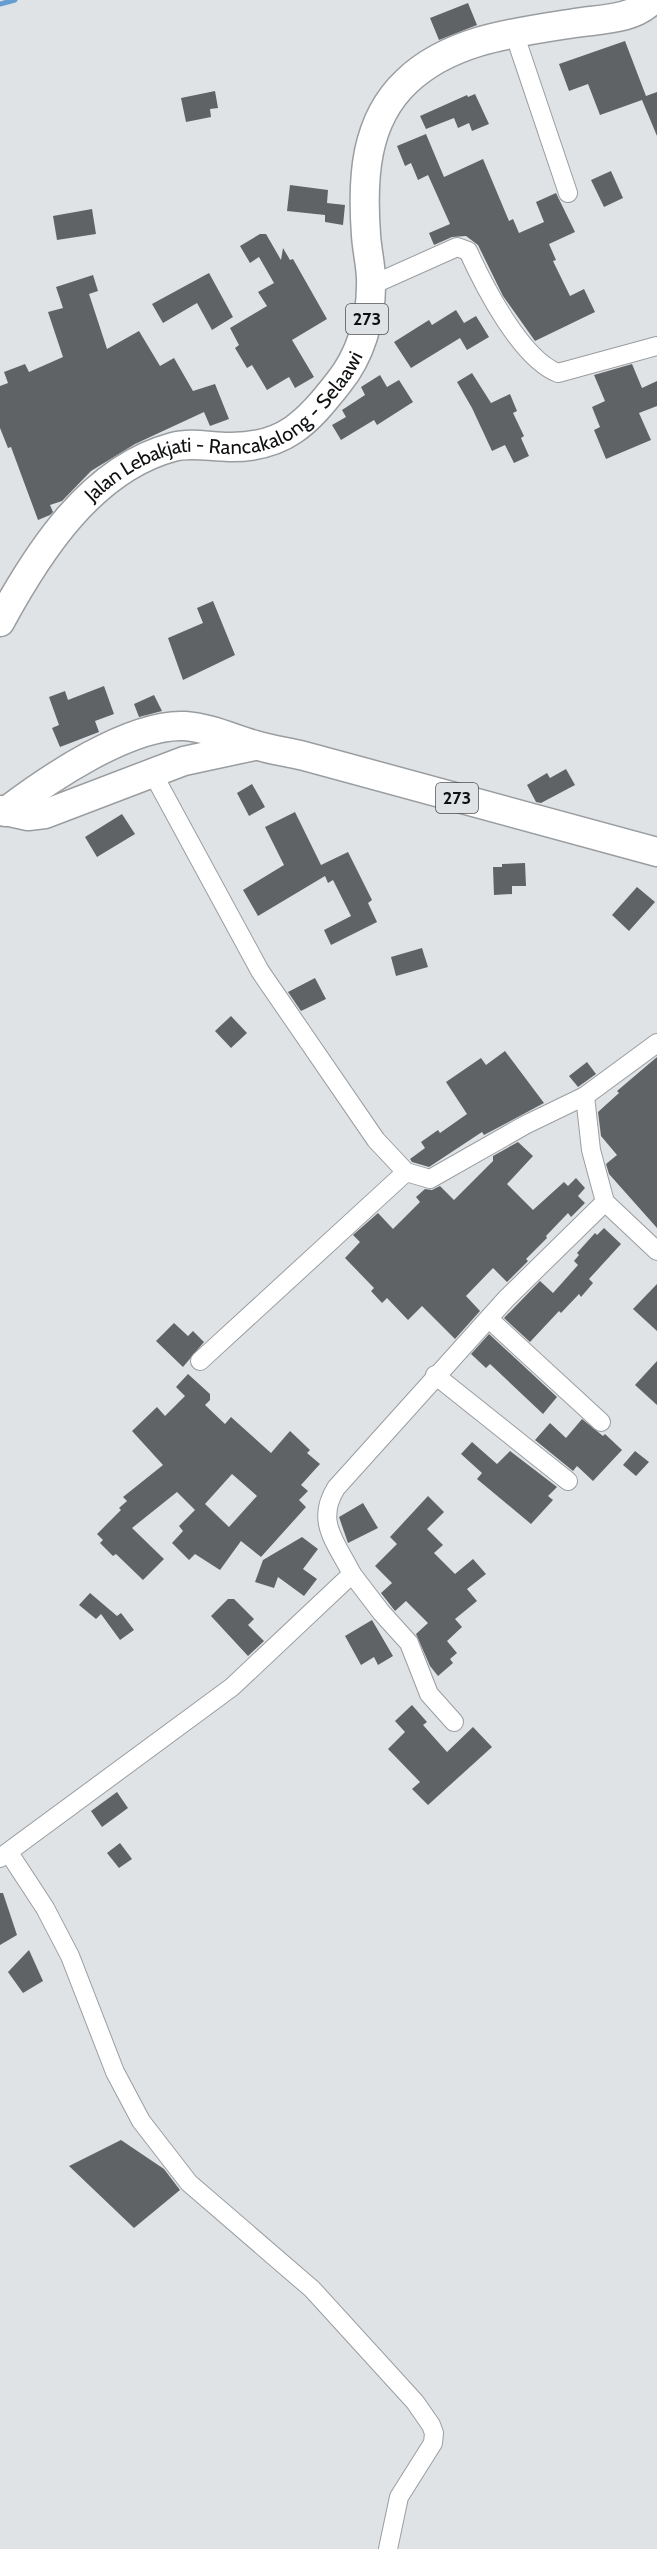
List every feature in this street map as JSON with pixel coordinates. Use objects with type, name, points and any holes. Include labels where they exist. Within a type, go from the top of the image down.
[{"type":"main road","name":"Jalan Lebakjati - Rancakalong - Selaawi","points":[[0,622],[16,593],[60,531],[107,479],[129,465],[176,446],[259,446],[280,439],[315,411],[353,364],[368,316],[372,285],[366,234],[365,179],[368,149],[376,124],[388,102],[406,81],[424,67],[464,48],[514,33],[635,14],[652,0]]},
{"type":"main road","name":"273","points":[[2,811],[110,746],[148,732],[182,726],[210,730],[256,745],[657,852]]},
{"type":"main road","name":"273","points":[[2,811],[28,816],[45,814],[152,772],[210,754],[256,745]]},
{"type":"street","points":[[514,33],[568,193]]},
{"type":"street","points":[[372,285],[457,247],[468,251],[494,304],[513,333],[549,369],[558,373],[657,346]]},
{"type":"street","points":[[152,772],[260,971],[376,1140],[406,1172],[430,1179],[525,1125],[585,1096],[657,1044]]},
{"type":"street","points":[[585,1096],[591,1150],[605,1202],[657,1251]]},
{"type":"street","points":[[200,1361],[406,1172]]},
{"type":"street","points":[[454,1722],[429,1695],[409,1643],[381,1612],[352,1574],[326,1523],[327,1502],[336,1488],[435,1375],[605,1202]]},
{"type":"street","points":[[489,1319],[601,1422]]},
{"type":"street","points":[[435,1375],[567,1481]]},
{"type":"street","points":[[352,1574],[232,1687],[5,1855],[45,1908],[70,1956],[116,2072],[141,2121],[157,2143],[201,2194],[284,2262],[312,2289],[416,2402],[431,2425],[434,2433],[433,2443],[399,2497],[388,2549]]},
{"type":"building","points":[[468,3],[477,25],[439,40],[430,18]]},
{"type":"building","points":[[625,41],[646,96],[657,92],[657,136],[642,100],[600,115],[588,84],[569,91],[559,64]]},
{"type":"building","points":[[215,91],[218,108],[210,109],[211,117],[186,122],[181,98]]},
{"type":"building","points":[[475,94],[489,124],[472,131],[469,123],[458,128],[454,118],[426,129],[420,116],[467,95],[468,97]]},
{"type":"building","points":[[426,134],[444,177],[483,159],[509,221],[513,219],[519,233],[544,222],[536,202],[556,193],[575,232],[549,244],[556,260],[553,261],[570,296],[584,289],[595,312],[535,341],[503,296],[478,245],[466,236],[452,237],[434,245],[429,233],[450,224],[428,175],[418,180],[411,163],[405,166],[397,146]]},
{"type":"building","points":[[611,171],[623,198],[604,207],[591,180]]},
{"type":"building","points":[[290,185],[328,190],[327,203],[345,205],[343,225],[325,222],[325,215],[287,211]]},
{"type":"building","points":[[92,209],[96,234],[57,240],[53,216]]},
{"type":"building","points":[[260,234],[266,234],[281,260],[283,248],[290,260],[293,259],[327,319],[292,340],[314,377],[295,388],[289,377],[267,390],[252,365],[247,368],[235,348],[239,345],[230,328],[267,306],[258,292],[274,283],[259,257],[250,263],[240,246]]},
{"type":"building","points":[[209,273],[233,317],[212,330],[197,303],[163,323],[152,304]]},
{"type":"building","points":[[93,275],[98,291],[89,294],[107,349],[139,331],[160,366],[174,358],[193,391],[215,384],[229,419],[210,426],[204,412],[135,444],[91,471],[62,501],[50,505],[53,512],[50,515],[38,520],[11,447],[8,448],[0,428],[0,386],[8,383],[4,372],[25,364],[29,372],[63,357],[48,312],[63,308],[56,287]]},
{"type":"building","points":[[456,310],[464,323],[476,316],[489,337],[467,350],[460,338],[411,368],[394,342],[429,320],[432,325]]},
{"type":"building","points":[[632,364],[642,388],[657,381],[657,406],[639,413],[651,440],[606,459],[594,430],[600,427],[592,407],[605,401],[594,375]]},
{"type":"building","points":[[472,373],[491,403],[510,394],[517,411],[513,413],[524,436],[521,438],[529,456],[514,463],[505,445],[492,451],[457,382]]},
{"type":"building","points":[[380,375],[387,387],[399,380],[413,402],[377,425],[374,420],[341,440],[332,425],[346,417],[342,410],[365,395],[361,387]]},
{"type":"building","points":[[213,601],[235,655],[183,680],[168,638],[203,623],[197,608]]},
{"type":"building","points":[[104,686],[114,714],[95,721],[99,732],[60,747],[52,728],[59,725],[49,697],[65,691],[68,700]]},
{"type":"building","points":[[154,695],[162,711],[139,717],[134,704]]},
{"type":"building","points":[[566,769],[575,785],[541,803],[536,802],[527,785],[547,773],[550,778]]},
{"type":"building","points":[[252,784],[265,807],[249,816],[237,793]]},
{"type":"building","points":[[295,812],[321,865],[348,852],[372,900],[368,903],[377,922],[331,945],[324,930],[351,916],[333,880],[328,883],[325,876],[258,916],[243,890],[284,865],[265,827]]},
{"type":"building","points":[[122,814],[135,834],[97,857],[85,837]]},
{"type":"building","points":[[525,863],[526,886],[512,886],[512,894],[494,895],[493,867],[502,867],[502,864]]},
{"type":"building","points":[[637,887],[655,902],[629,931],[612,915]]},
{"type":"building","points":[[422,948],[428,967],[396,976],[391,957]]},
{"type":"building","points":[[315,978],[326,999],[301,1011],[288,992]]},
{"type":"building","points":[[231,1016],[247,1033],[231,1048],[215,1031]]},
{"type":"building","points":[[505,1051],[544,1103],[484,1135],[482,1132],[429,1167],[412,1162],[410,1159],[425,1148],[421,1142],[438,1130],[440,1133],[467,1114],[446,1082],[481,1058],[486,1065]]},
{"type":"building","points":[[657,1057],[657,1228],[609,1174],[606,1164],[617,1155],[601,1136],[598,1112],[619,1093],[617,1091]]},
{"type":"building","points":[[587,1062],[596,1074],[578,1087],[569,1076]]},
{"type":"building","points":[[518,1142],[533,1156],[507,1184],[533,1210],[564,1182],[568,1186],[576,1178],[585,1188],[578,1196],[585,1203],[571,1217],[568,1213],[526,1259],[528,1261],[507,1282],[493,1268],[466,1296],[480,1311],[455,1339],[422,1306],[408,1320],[387,1298],[382,1303],[371,1291],[374,1288],[345,1258],[360,1242],[353,1235],[378,1213],[393,1229],[420,1202],[416,1197],[425,1189],[432,1190],[440,1186],[454,1200],[493,1161],[493,1156]]},
{"type":"building","points":[[604,1228],[621,1244],[589,1279],[593,1283],[581,1297],[579,1294],[561,1313],[559,1311],[530,1342],[504,1318],[540,1281],[553,1293],[578,1265],[574,1261],[579,1255],[577,1253],[595,1233],[597,1235]]},
{"type":"building","points":[[657,1284],[657,1331],[633,1309]]},
{"type":"building","points":[[174,1323],[188,1336],[193,1331],[204,1342],[183,1367],[156,1341]]},
{"type":"building","points":[[489,1334],[557,1397],[543,1414],[490,1364],[486,1368],[471,1354]]},
{"type":"building","points":[[657,1361],[657,1405],[635,1385]]},
{"type":"building","points":[[188,1374],[210,1394],[210,1400],[205,1405],[225,1424],[231,1417],[271,1453],[290,1431],[310,1450],[307,1453],[320,1464],[301,1485],[308,1491],[299,1500],[306,1507],[261,1557],[241,1541],[220,1570],[195,1554],[189,1560],[172,1543],[183,1531],[179,1526],[195,1510],[177,1492],[132,1528],[164,1559],[143,1580],[116,1554],[113,1556],[100,1543],[103,1540],[97,1534],[121,1510],[119,1508],[127,1501],[123,1497],[163,1465],[132,1431],[157,1407],[165,1416],[185,1396],[176,1387]],"holes":[[[232,1474],[257,1496],[229,1527],[205,1504]]]},
{"type":"building","points":[[582,1419],[603,1436],[605,1434],[622,1450],[593,1481],[577,1466],[573,1471],[535,1440],[550,1423],[566,1438]]},
{"type":"building","points":[[472,1442],[497,1464],[510,1451],[557,1487],[548,1496],[553,1500],[531,1524],[477,1479],[482,1473],[461,1454]]},
{"type":"building","points":[[635,1451],[649,1462],[636,1476],[623,1465]]},
{"type":"building","points":[[428,1496],[444,1512],[427,1529],[443,1545],[434,1553],[455,1574],[473,1559],[486,1574],[467,1589],[477,1601],[455,1619],[462,1627],[447,1641],[457,1653],[450,1659],[453,1663],[438,1676],[430,1666],[416,1634],[428,1623],[406,1601],[395,1611],[381,1593],[392,1583],[375,1566],[397,1544],[390,1537]]},
{"type":"building","points":[[363,1503],[378,1528],[348,1543],[339,1517]]},
{"type":"building","points":[[302,1537],[318,1549],[303,1569],[317,1579],[304,1596],[278,1577],[274,1588],[255,1582],[263,1560]]},
{"type":"building","points":[[90,1593],[117,1616],[121,1613],[134,1630],[120,1640],[101,1614],[96,1619],[79,1605]]},
{"type":"building","points":[[228,1599],[234,1599],[254,1619],[248,1625],[264,1641],[248,1656],[211,1616]]},
{"type":"building","points":[[372,1620],[393,1656],[378,1665],[374,1657],[361,1665],[345,1636]]},
{"type":"building","points":[[412,1705],[427,1722],[423,1725],[447,1752],[473,1727],[492,1747],[428,1805],[412,1789],[420,1782],[388,1749],[405,1732],[395,1721]]},
{"type":"building","points":[[117,1792],[128,1808],[102,1827],[91,1811]]},
{"type":"building","points":[[120,1843],[132,1859],[119,1868],[107,1853]]},
{"type":"building","points":[[0,1893],[3,1893],[17,1935],[0,1945]]},
{"type":"building","points":[[29,1950],[43,1981],[23,1993],[8,1972]]},
{"type":"building","points":[[121,2140],[164,2169],[180,2190],[134,2228],[69,2166]]},
{"type":"waterway","points":[[0,4],[15,0]]}]
